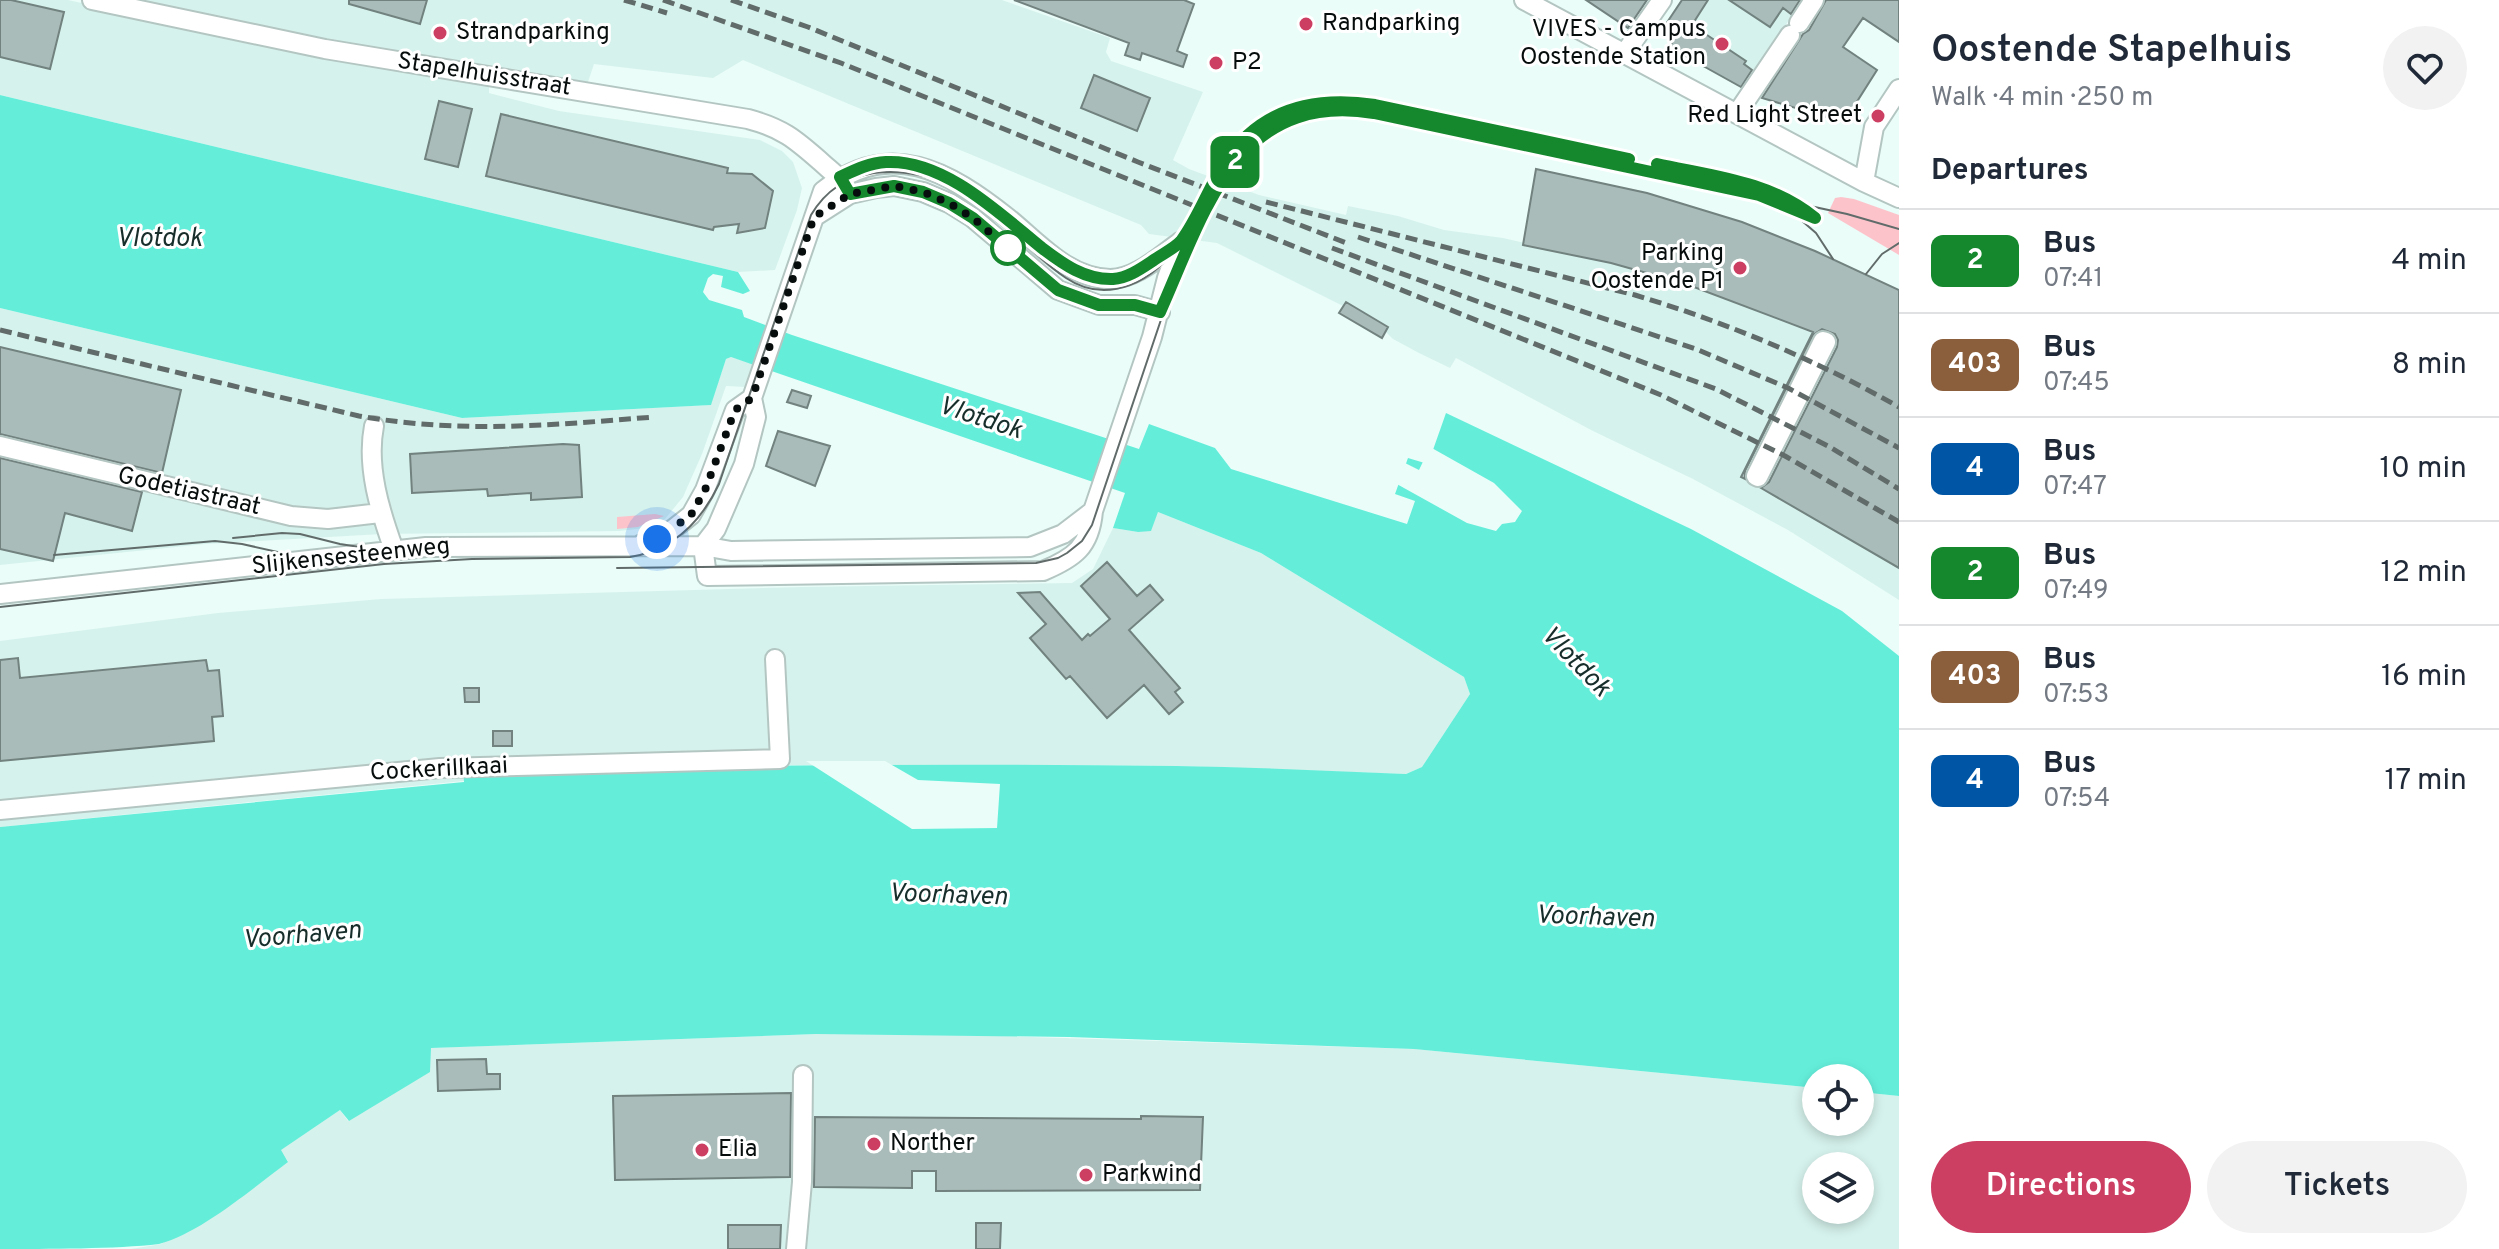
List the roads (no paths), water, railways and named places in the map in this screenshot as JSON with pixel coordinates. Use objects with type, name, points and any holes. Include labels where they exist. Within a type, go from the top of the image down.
[{"type":"street","name":"Stapelhuisstraat","points":[[92,0],[325,49],[748,119],[777,127],[801,142],[840,177],[850,194]]},
{"type":"street","points":[[1524,0],[1899,198]]},
{"type":"street","points":[[1625,53],[1662,0]]},
{"type":"street","points":[[1738,112],[1814,0]]},
{"type":"street","points":[[1864,182],[1874,127],[1899,89]]},
{"type":"street","points":[[887,162],[932,172],[963,186],[1065,266],[1085,274],[1111,279],[1133,273],[1183,244],[1093,510],[1092,525],[1085,544],[1065,561],[1043,571],[707,576],[703,546],[716,529],[744,464],[756,417],[752,398],[823,191],[840,177],[863,166],[887,162]]},
{"type":"street","points":[[814,217],[850,194],[894,186],[923,192],[973,218],[1058,290],[1099,305],[1135,305],[1160,312]]},
{"type":"street","points":[[1823,341],[1826,342],[1758,477],[1756,476],[1823,341]]},
{"type":"street","points":[[634,547],[672,530],[691,515],[705,490],[735,410],[752,398]]},
{"type":"street","points":[[374,426],[370,445],[380,513],[394,550]]},
{"type":"street","name":"Godetiastraat","points":[[0,446],[291,516],[328,519],[380,513]]},
{"type":"street","name":"Slijkensesteenweg","points":[[0,594],[394,550],[469,546],[703,546],[731,551],[1030,547],[1063,534],[1093,510]]},
{"type":"street","name":"Cockerillkaai","points":[[0,810],[440,768],[780,759],[775,659]]},
{"type":"street","points":[[796,1249],[801,1195],[803,1075]]},
{"type":"water","points":[[0,95],[738,272],[750,291],[743,294],[721,287],[723,276],[713,274],[708,278],[703,292],[709,300],[742,310],[744,317],[792,335],[1139,449],[1149,424],[1215,448],[1231,469],[1407,524],[1415,501],[1395,494],[1408,458],[1428,464],[1446,413],[1691,529],[1842,611],[1899,656],[1899,1096],[1874,1093],[1874,1064],[1802,1064],[1802,1087],[1414,1049],[1069,1037],[816,1034],[431,1048],[430,1072],[349,1121],[340,1110],[281,1150],[288,1162],[226,1209],[175,1238],[159,1244],[123,1247],[0,1249],[0,827],[464,782],[463,769],[1088,765],[1406,774],[1422,767],[1470,694],[1464,677],[1261,553],[1158,512],[1151,531],[1113,528],[1125,493],[731,357],[726,359],[711,405],[462,418],[0,308]]},
{"type":"tram line","points":[[0,607],[384,564],[472,559],[630,557],[660,548],[684,532],[712,498],[811,215],[830,192],[854,178],[897,172],[920,175],[953,186],[990,210],[1052,268],[1082,286],[1098,290],[1130,285],[1144,278],[1158,268],[1180,242]]},
{"type":"tram line","points":[[1759,195],[1899,229]]},
{"type":"tram line","points":[[1787,208],[1816,233],[1833,259]]},
{"type":"tram line","points":[[1866,274],[1882,254],[1899,243]]},
{"type":"tram line","points":[[617,568],[1036,563],[1058,558],[1082,541],[1092,525],[1174,281]]},
{"type":"tram line","points":[[233,538],[300,534],[411,555]]},
{"type":"tram line","points":[[54,555],[215,541],[327,563]]},
{"type":"railway","points":[[624,0],[667,13]]},
{"type":"railway","points":[[663,0],[841,63],[1661,395],[1785,456],[1899,522]]},
{"type":"railway","points":[[731,0],[808,27],[1138,162],[1349,244]]},
{"type":"railway","points":[[1266,202],[1670,306],[1803,358],[1899,407]]},
{"type":"railway","points":[[1358,237],[1696,349],[1788,388],[1899,448]]},
{"type":"railway","points":[[1332,248],[1716,389],[1828,446],[1899,489]]},
{"type":"railway","points":[[0,330],[359,416],[397,422],[507,426],[654,417]]},
{"type":"place","name":"Randparking","points":[[1306,24]]},
{"type":"place","name":"Strandparking","points":[[440,33]]},
{"type":"place","name":"VIVES - Campus Oostende Station","points":[[1722,44]]},
{"type":"place","name":"P2","points":[[1216,63]]},
{"type":"place","name":"Red Light Street","points":[[1878,116]]},
{"type":"place","name":"Parking Oostende P1","points":[[1740,268]]},
{"type":"place","name":"Norther","points":[[874,1144]]},
{"type":"place","name":"Elia","points":[[702,1150]]},
{"type":"place","name":"Parkwind","points":[[1086,1175]]},
{"type":"water label","name":"Vlotdok","points":[[159,239]]},
{"type":"water label","name":"Vlotdok","points":[[980,419]]},
{"type":"water label","name":"Vlotdok","points":[[1575,662]]},
{"type":"water label","name":"Voorhaven","points":[[948,896]]},
{"type":"water label","name":"Voorhaven","points":[[1595,918]]},
{"type":"water label","name":"Voorhaven","points":[[302,936]]}]
